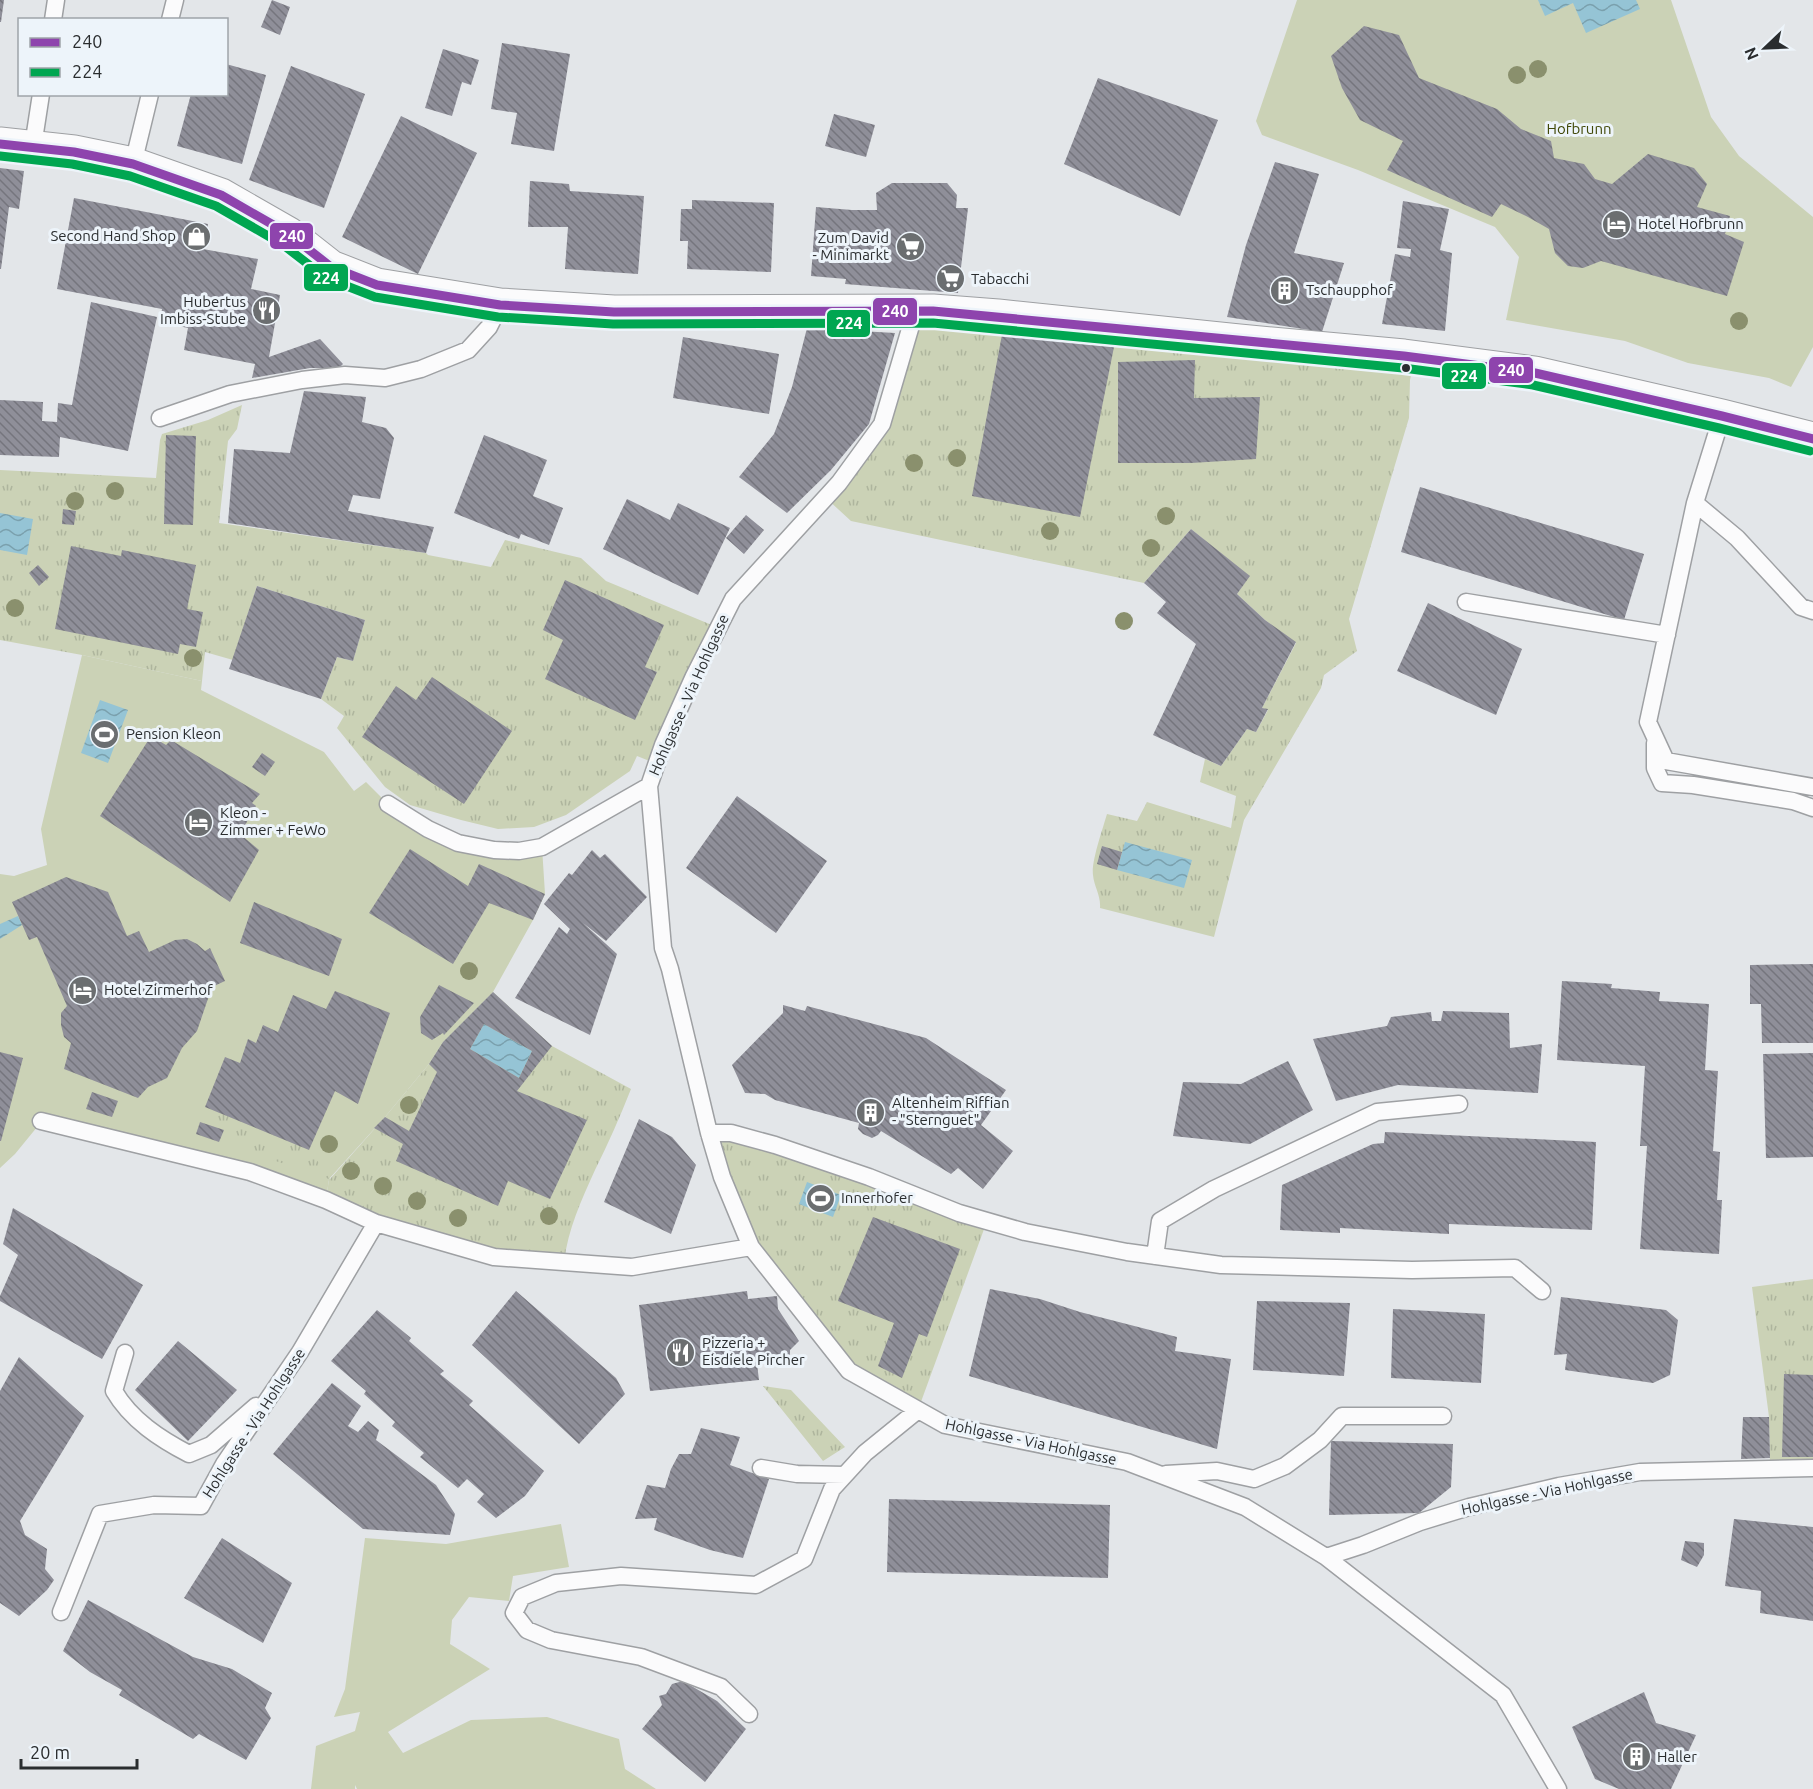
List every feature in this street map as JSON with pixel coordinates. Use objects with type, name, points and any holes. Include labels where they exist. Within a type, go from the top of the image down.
[{"type":"main road","points":[[0,144],[74,152],[133,164],[221,195],[290,234],[331,267],[377,285],[500,305],[614,312],[933,311],[1415,357],[1535,374],[1813,439]]},
{"type":"lane","points":[[53,18],[56,0]]},
{"type":"lane","points":[[170,18],[175,0]]},
{"type":"lane","points":[[33,146],[41,96]]},
{"type":"lane","points":[[133,164],[150,96]]},
{"type":"lane","points":[[160,418],[230,394],[303,380],[345,375],[385,378],[421,369],[468,350],[489,327],[500,305]]},
{"type":"lane","name":"Hohlgasse - Via Hohlgasse","points":[[915,312],[882,424],[839,483],[733,598],[663,745],[649,786],[663,948],[722,1177],[751,1247],[849,1371],[945,1425],[1126,1462],[1162,1474],[1245,1508],[1326,1557],[1503,1695],[1558,1789]]},
{"type":"lane","points":[[1722,416],[1695,503],[1648,722],[1666,761],[1813,787]]},
{"type":"lane","points":[[1695,503],[1737,538],[1802,607],[1813,610]]},
{"type":"lane","points":[[1466,602],[1666,635]]},
{"type":"lane","points":[[1655,739],[1655,768],[1662,783],[1793,801],[1813,808]]},
{"type":"lane","points":[[388,804],[428,829],[459,843],[494,850],[519,851],[542,847],[649,786]]},
{"type":"lane","points":[[1155,1256],[1160,1221],[1214,1189],[1377,1112],[1459,1104]]},
{"type":"lane","points":[[41,1121],[250,1172],[326,1200],[376,1223],[494,1257],[632,1267],[751,1247]]},
{"type":"lane","points":[[710,1133],[731,1133],[775,1145],[869,1177],[959,1213],[1025,1232],[1127,1252],[1221,1265],[1412,1270],[1515,1268],[1542,1292]]},
{"type":"lane","name":"Hohlgasse - Via Hohlgasse","points":[[61,1612],[100,1514],[154,1505],[201,1506],[224,1464],[300,1352],[376,1223]]},
{"type":"lane","points":[[125,1353],[114,1391],[121,1404],[157,1437],[189,1454],[211,1445],[273,1392]]},
{"type":"lane","points":[[749,1714],[721,1688],[641,1657],[551,1640],[527,1630],[514,1613],[522,1597],[556,1583],[621,1576],[756,1585],[804,1559],[832,1489],[865,1453],[918,1410]]},
{"type":"lane","points":[[1162,1474],[1217,1471],[1254,1479],[1285,1466],[1320,1440],[1342,1416],[1443,1416]]},
{"type":"lane","points":[[761,1468],[797,1474],[845,1475]]},
{"type":"lane","name":"Hohlgasse - Via Hohlgasse","points":[[1326,1557],[1420,1522],[1469,1507],[1559,1486],[1640,1473],[1813,1468]]},
{"type":"green space","name":"Hofbrunn","points":[[1297,0],[1671,0],[1711,117],[1739,156],[1813,217],[1813,347],[1791,387],[1769,378],[1688,363],[1625,341],[1506,320],[1519,257],[1495,227],[1358,170],[1262,135],[1256,121]]},
{"type":"green space","points":[[915,312],[1415,357],[1410,380],[1409,418],[1349,619],[1357,651],[1324,675],[1321,688],[1244,820],[1214,937],[1100,908],[1093,875],[1098,845],[1107,814],[1137,821],[1147,802],[1231,828],[1236,796],[1200,782],[1205,759],[1221,766],[1247,729],[1256,732],[1268,710],[1262,708],[1296,643],[1265,620],[1237,594],[1249,576],[1191,529],[1144,583],[851,521],[826,498],[882,424]]},
{"type":"green space","points":[[242,405],[237,429],[228,441],[219,523],[426,553],[491,567],[505,540],[581,558],[606,581],[719,628],[657,764],[637,756],[630,771],[566,815],[534,827],[498,829],[410,805],[385,787],[337,728],[344,716],[321,699],[337,657],[353,661],[365,620],[257,586],[233,660],[205,652],[202,681],[0,640],[0,470],[156,478],[162,434],[208,420]]},
{"type":"green space","points":[[82,655],[202,681],[201,690],[324,752],[354,791],[366,782],[388,804],[458,842],[542,847],[545,894],[493,992],[443,1042],[429,1064],[385,1117],[329,1179],[326,1200],[42,1121],[15,1154],[0,1168],[0,874],[14,876],[47,865],[41,829]]},
{"type":"green space","points":[[493,992],[552,1046],[631,1089],[580,1204],[564,1262],[494,1257],[326,1200],[329,1179],[219,1142],[200,1122],[205,1107],[309,1149],[330,1179],[429,1064],[443,1042]]},
{"type":"green space","points":[[709,1133],[731,1133],[987,1221],[918,1410],[849,1371],[751,1247]]},
{"type":"green space","points":[[1813,1279],[1813,1468],[1770,1469],[1769,1417],[1752,1287]]},
{"type":"green space","points":[[763,1386],[791,1390],[845,1447],[823,1461]]},
{"type":"green space","points":[[561,1524],[569,1567],[513,1576],[509,1601],[469,1597],[452,1620],[450,1644],[490,1669],[388,1732],[403,1753],[471,1720],[547,1717],[619,1739],[625,1769],[656,1789],[357,1789],[355,1785],[355,1789],[311,1789],[316,1746],[355,1731],[360,1712],[334,1717],[345,1689],[365,1538],[446,1544]]},
{"type":"water","points":[[1538,0],[1636,0],[1640,9],[1586,33],[1573,3],[1545,16]]},
{"type":"water","points":[[0,513],[33,519],[27,555],[0,550]]},
{"type":"water","points":[[100,700],[128,710],[108,763],[81,753]]},
{"type":"water","points":[[1125,842],[1192,860],[1184,888],[1117,870]]},
{"type":"water","points":[[18,916],[22,925],[0,939],[0,924]]},
{"type":"water","points":[[484,1024],[532,1051],[519,1078],[470,1049]]},
{"type":"water","points":[[807,1182],[841,1195],[833,1217],[799,1204]]},
{"type":"building","points":[[0,0],[4,0],[1,22],[0,22]]},
{"type":"building","points":[[272,0],[290,7],[280,35],[261,27]]},
{"type":"building","points":[[1364,26],[1399,35],[1419,78],[1497,109],[1521,129],[1551,141],[1554,158],[1584,164],[1595,179],[1612,184],[1648,154],[1694,168],[1707,184],[1697,207],[1730,216],[1725,234],[1744,242],[1727,296],[1601,261],[1583,268],[1568,266],[1555,253],[1549,229],[1528,217],[1501,204],[1492,217],[1387,170],[1403,141],[1360,120],[1342,88],[1331,56]]},
{"type":"building","points":[[502,43],[570,54],[554,151],[511,144],[517,113],[491,109]]},
{"type":"building","points":[[443,49],[479,60],[471,85],[462,82],[452,116],[425,108]]},
{"type":"building","points":[[228,65],[266,75],[242,164],[177,146],[190,96],[228,96]]},
{"type":"building","points":[[291,66],[365,94],[324,208],[249,180]]},
{"type":"building","points":[[1098,78],[1218,120],[1180,216],[1064,164]]},
{"type":"building","points":[[834,114],[875,125],[866,157],[825,146]]},
{"type":"building","points":[[401,116],[477,153],[418,274],[342,237]]},
{"type":"building","name":"Tschaupphof","points":[[1275,162],[1319,174],[1294,253],[1344,263],[1322,332],[1227,317],[1246,245]]},
{"type":"building","points":[[0,168],[24,171],[19,209],[9,207],[1,269],[0,269]]},
{"type":"building","points":[[530,181],[569,184],[570,191],[644,196],[638,274],[565,269],[568,227],[528,227]]},
{"type":"building","points":[[892,183],[947,183],[957,195],[956,208],[968,208],[958,293],[845,284],[846,279],[811,276],[816,207],[877,210],[876,193]]},
{"type":"building","points":[[74,198],[208,224],[203,249],[258,259],[251,289],[280,295],[269,357],[320,339],[343,364],[339,368],[310,368],[252,378],[255,364],[184,350],[188,328],[160,322],[162,309],[57,289]]},
{"type":"building","points":[[692,200],[774,203],[771,272],[687,269],[688,241],[680,241],[681,209],[692,209]]},
{"type":"building","points":[[1403,201],[1449,209],[1440,250],[1452,253],[1445,331],[1382,324],[1395,254],[1410,257],[1411,249],[1397,248]]},
{"type":"building","points":[[91,302],[157,317],[128,451],[60,437],[59,457],[0,455],[0,400],[43,402],[42,421],[57,422],[58,403],[72,405]]},
{"type":"building","points":[[807,328],[895,333],[869,424],[831,470],[787,513],[739,477],[774,434],[792,387]]},
{"type":"building","points":[[1003,329],[1115,342],[1080,517],[972,496]]},
{"type":"building","points":[[683,337],[779,354],[769,414],[673,398]]},
{"type":"building","points":[[1195,360],[1194,398],[1260,397],[1256,459],[1191,463],[1118,463],[1118,362]]},
{"type":"building","points":[[304,391],[366,397],[362,422],[386,428],[394,438],[380,499],[353,495],[348,511],[434,527],[426,553],[228,523],[234,449],[290,453]]},
{"type":"building","points":[[166,435],[196,436],[193,525],[164,524]]},
{"type":"building","points":[[484,435],[547,460],[533,496],[563,508],[549,545],[521,534],[519,539],[454,513]]},
{"type":"building","points":[[1420,487],[1644,554],[1624,620],[1401,552]]},
{"type":"building","points":[[627,499],[670,520],[678,503],[730,528],[698,595],[603,549]]},
{"type":"building","points":[[63,509],[76,511],[74,525],[62,524]]},
{"type":"building","points":[[746,515],[764,530],[744,554],[726,538]]},
{"type":"building","points":[[1191,529],[1250,576],[1237,594],[1265,620],[1296,642],[1262,708],[1268,709],[1256,732],[1247,729],[1221,766],[1153,735],[1196,644],[1157,613],[1166,602],[1144,583]]},
{"type":"building","points":[[71,546],[121,556],[122,550],[196,565],[187,609],[203,612],[196,647],[180,644],[178,654],[55,629]]},
{"type":"building","points":[[38,565],[49,577],[39,586],[29,573]]},
{"type":"building","points":[[565,580],[664,625],[645,667],[657,672],[635,720],[545,679],[563,640],[543,630]]},
{"type":"building","points":[[257,586],[365,620],[353,661],[337,657],[321,699],[229,669]]},
{"type":"building","points":[[1428,603],[1522,649],[1496,715],[1397,671]]},
{"type":"building","points":[[432,677],[512,731],[464,804],[362,737],[396,686],[416,700]]},
{"type":"building","points":[[151,736],[166,745],[171,740],[260,794],[252,803],[256,806],[240,834],[259,850],[230,902],[100,816]]},
{"type":"building","points":[[262,753],[275,762],[265,776],[252,767]]},
{"type":"building","points":[[737,796],[827,861],[776,933],[686,868]]},
{"type":"building","points":[[1102,846],[1122,852],[1117,870],[1097,864]]},
{"type":"building","points":[[410,849],[468,886],[479,864],[545,894],[533,920],[489,903],[453,964],[369,913]]},
{"type":"building","points":[[592,850],[600,858],[605,854],[647,897],[606,941],[583,923],[617,954],[590,1035],[515,998],[559,927],[567,934],[570,929],[544,904],[569,873],[572,875]]},
{"type":"building","points":[[66,877],[108,892],[127,936],[139,931],[149,952],[175,940],[187,939],[205,951],[210,948],[225,981],[212,987],[197,1031],[182,1048],[167,1078],[148,1087],[138,1098],[64,1069],[71,1043],[64,1037],[61,1025],[61,1013],[67,1006],[37,937],[29,940],[12,902]]},
{"type":"building","points":[[254,902],[342,939],[329,976],[240,943]]},
{"type":"building","points":[[1813,964],[1813,1043],[1762,1043],[1761,1004],[1750,1004],[1750,965]]},
{"type":"building","points":[[1562,981],[1612,984],[1611,988],[1660,992],[1659,1001],[1709,1004],[1705,1070],[1718,1071],[1713,1151],[1720,1152],[1717,1200],[1722,1200],[1719,1254],[1640,1249],[1647,1146],[1640,1146],[1645,1066],[1557,1060]]},
{"type":"building","points":[[439,985],[474,1003],[444,1035],[443,1033],[432,1040],[421,1033],[420,1017]]},
{"type":"building","points":[[335,991],[390,1013],[358,1104],[335,1091],[309,1150],[205,1107],[225,1057],[240,1063],[248,1039],[256,1043],[263,1025],[278,1032],[293,995],[326,1009]]},
{"type":"building","points":[[493,992],[552,1046],[517,1091],[587,1120],[550,1199],[508,1181],[498,1206],[396,1161],[403,1144],[374,1128],[385,1117],[409,1131],[437,1072],[429,1064],[443,1042]],"holes":[[[484,1024],[532,1051],[519,1078],[470,1049]]]},
{"type":"building","points":[[783,1005],[805,1011],[807,1006],[926,1038],[1006,1090],[981,1125],[1013,1151],[983,1189],[958,1168],[951,1174],[881,1131],[872,1138],[858,1129],[859,1123],[775,1100],[765,1094],[745,1093],[732,1065],[783,1013]]},
{"type":"building","points":[[1443,1011],[1509,1013],[1510,1048],[1542,1044],[1538,1093],[1398,1085],[1336,1101],[1313,1039],[1387,1026],[1391,1017],[1431,1012],[1432,1021],[1441,1021]]},
{"type":"building","points":[[0,1052],[23,1058],[1,1141],[0,1141]]},
{"type":"building","points":[[1813,1053],[1813,1157],[1766,1158],[1763,1054]]},
{"type":"building","points":[[1288,1061],[1313,1110],[1250,1144],[1173,1136],[1183,1082],[1241,1084]]},
{"type":"building","points":[[92,1092],[118,1101],[112,1117],[86,1109]]},
{"type":"building","points":[[639,1119],[672,1137],[696,1165],[671,1234],[604,1202]]},
{"type":"building","points":[[200,1122],[224,1130],[219,1142],[196,1134]]},
{"type":"building","points":[[1385,1132],[1596,1142],[1592,1230],[1449,1224],[1449,1234],[1340,1228],[1340,1233],[1280,1230],[1282,1185],[1373,1144],[1384,1143]]},
{"type":"building","points":[[13,1208],[143,1285],[102,1359],[0,1301],[0,1296],[18,1255],[3,1244]]},
{"type":"building","points":[[873,1217],[960,1249],[927,1337],[919,1334],[902,1378],[878,1366],[894,1323],[838,1301]]},
{"type":"building","points":[[990,1289],[1040,1299],[1080,1312],[1177,1337],[1175,1351],[1231,1359],[1217,1449],[969,1376]]},
{"type":"building","points":[[516,1291],[616,1378],[625,1394],[579,1444],[472,1345]]},
{"type":"building","points":[[747,1291],[748,1299],[777,1296],[778,1309],[799,1341],[790,1350],[790,1359],[757,1364],[759,1380],[650,1391],[639,1305]]},
{"type":"building","points":[[1561,1297],[1666,1310],[1678,1320],[1670,1375],[1653,1383],[1565,1370],[1567,1354],[1554,1355]]},
{"type":"building","points":[[1257,1301],[1350,1303],[1344,1376],[1253,1370]]},
{"type":"building","points":[[1393,1309],[1485,1314],[1481,1383],[1391,1378]]},
{"type":"building","points":[[377,1310],[411,1338],[409,1341],[444,1371],[440,1374],[473,1401],[469,1405],[544,1471],[525,1496],[496,1518],[477,1502],[484,1494],[467,1479],[458,1488],[420,1457],[424,1453],[392,1426],[395,1422],[364,1394],[366,1391],[331,1361]]},
{"type":"building","points":[[178,1341],[237,1390],[188,1441],[135,1390]]},
{"type":"building","points":[[19,1357],[84,1416],[20,1521],[25,1535],[47,1549],[45,1569],[54,1580],[47,1590],[19,1616],[0,1603],[0,1391]]},
{"type":"building","points":[[1784,1374],[1813,1375],[1813,1457],[1782,1457]]},
{"type":"building","points":[[332,1383],[361,1406],[348,1426],[358,1432],[368,1421],[379,1430],[376,1440],[436,1485],[455,1514],[450,1535],[363,1529],[273,1454]]},
{"type":"building","points":[[1743,1417],[1769,1417],[1770,1458],[1741,1459]]},
{"type":"building","points":[[701,1428],[740,1437],[730,1465],[769,1479],[743,1558],[710,1550],[654,1530],[657,1518],[635,1519],[647,1485],[665,1488],[679,1454],[691,1454]]},
{"type":"building","points":[[1331,1441],[1453,1444],[1451,1487],[1419,1513],[1329,1515]]},
{"type":"building","points":[[889,1499],[1110,1505],[1108,1578],[887,1572]]},
{"type":"building","points":[[1734,1519],[1813,1527],[1813,1621],[1760,1613],[1761,1591],[1725,1586]]},
{"type":"building","points":[[222,1538],[292,1583],[263,1643],[184,1598]]},
{"type":"building","points":[[1685,1541],[1704,1543],[1704,1555],[1697,1567],[1681,1560]]},
{"type":"building","points":[[88,1600],[193,1657],[232,1669],[272,1693],[265,1708],[271,1718],[246,1760],[199,1734],[193,1739],[119,1695],[122,1690],[90,1672],[63,1651]]},
{"type":"building","points":[[683,1681],[717,1701],[746,1729],[705,1782],[642,1729],[662,1705],[659,1696],[666,1694],[672,1684]]},
{"type":"building","name":"Haller","points":[[1644,1692],[1656,1723],[1696,1735],[1671,1789],[1619,1789],[1595,1779],[1572,1727]]},
{"type":"transit line","name":"240","points":[[0,144],[74,152],[133,164],[221,195],[289,234],[331,267],[377,285],[500,305],[614,312],[933,311],[1404,356],[1535,373],[1813,439]]},
{"type":"transit line","name":"224","points":[[0,156],[72,164],[130,176],[216,206],[282,244],[326,278],[375,297],[498,317],[613,324],[933,323],[1403,368],[1533,385],[1810,451]]},
{"type":"place","name":"Hotel Hofbrunn","points":[[1617,224]]},
{"type":"place","name":"Second Hand Shop","points":[[197,236]]},
{"type":"place","name":"Zum David - Minimarkt","points":[[910,247]]},
{"type":"place","name":"Tabacchi","points":[[950,279]]},
{"type":"place","name":"Tschaupphof","points":[[1285,290]]},
{"type":"place","name":"Hubertus Imbiss-Stube","points":[[267,311]]},
{"type":"place","name":"Pension Kleon","points":[[105,734]]},
{"type":"place","name":"Kleon - Zimmer + FeWo","points":[[199,822]]},
{"type":"place","name":"Hotel Zirmerhof","points":[[83,990]]},
{"type":"place","name":"Altenheim Riffian - \"Sternguet\"","points":[[871,1112]]},
{"type":"place","name":"Innerhofer","points":[[820,1198]]},
{"type":"place","name":"Pizzeria + Eisdiele Pircher","points":[[681,1352]]},
{"type":"place","name":"Haller","points":[[1636,1757]]}]
